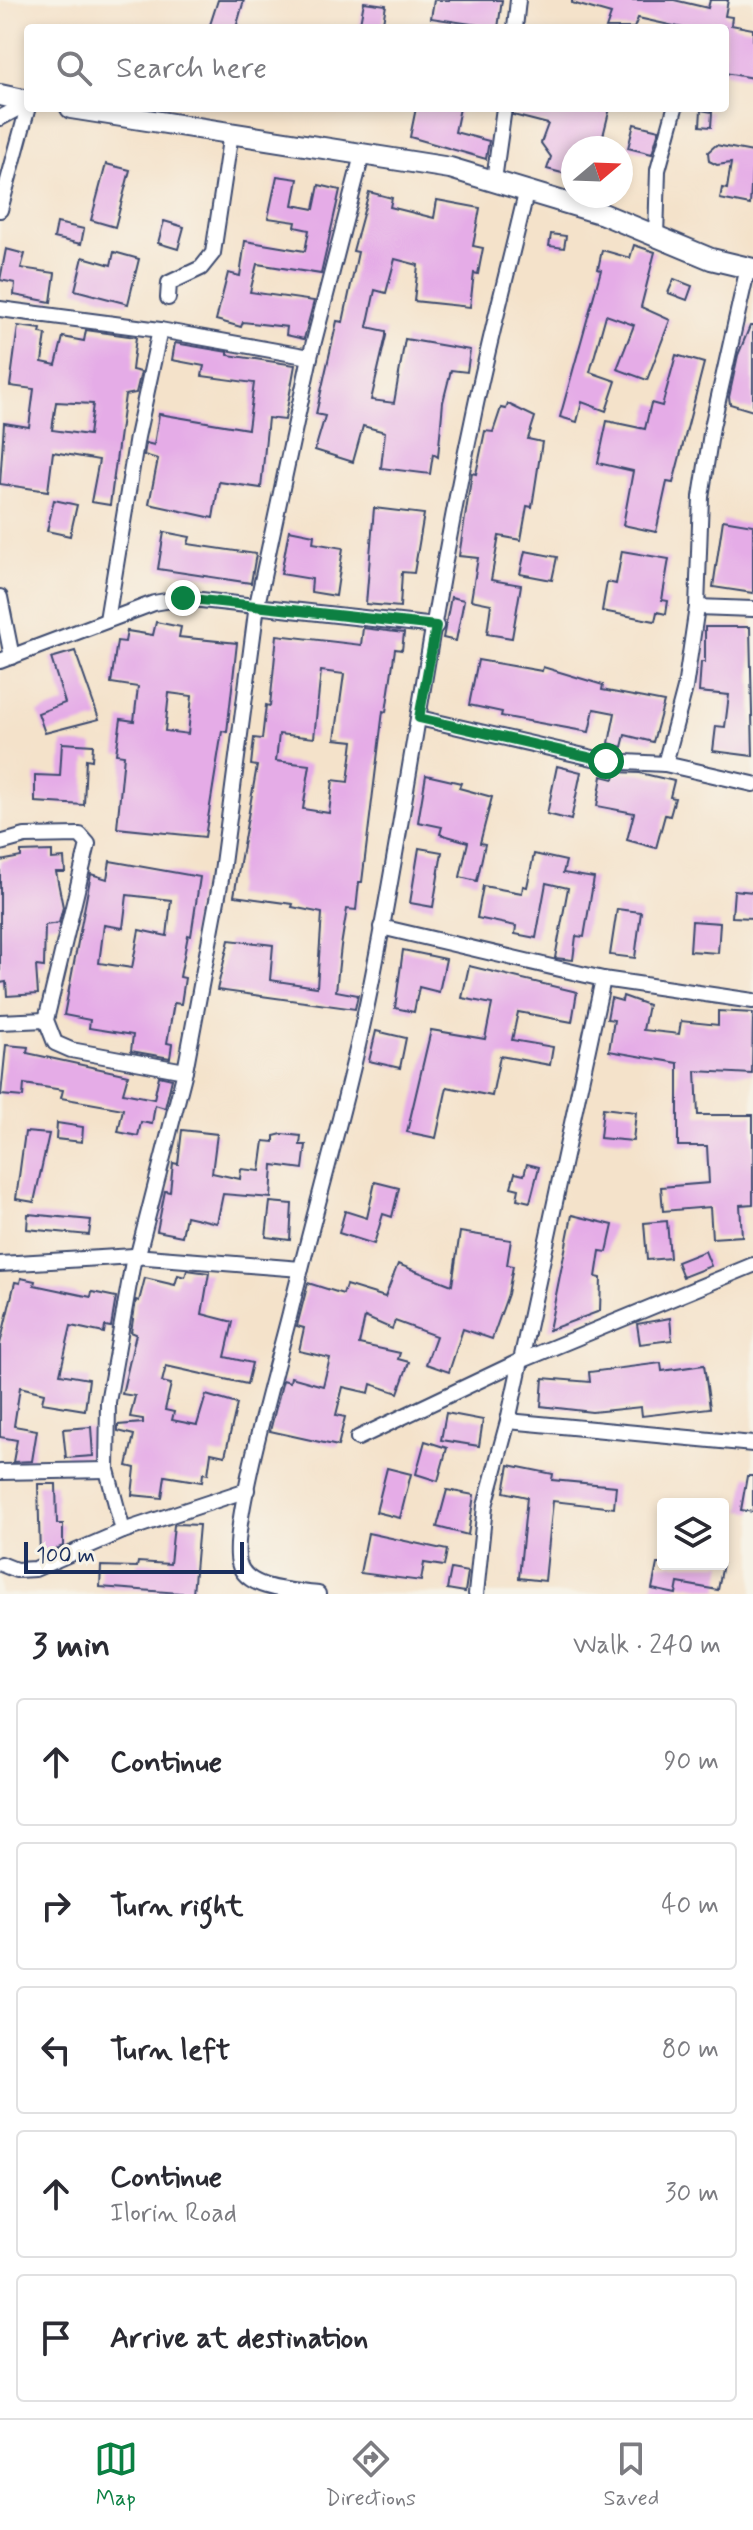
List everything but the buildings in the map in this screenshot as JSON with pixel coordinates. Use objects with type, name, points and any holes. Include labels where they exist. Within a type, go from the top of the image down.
[{"type":"main road","points":[[0,95],[24,103]]},
{"type":"main road","points":[[97,112],[450,168],[603,214],[711,259],[751,268]]},
{"type":"street","points":[[515,24],[518,0]]},
{"type":"street","points":[[0,118],[24,106]]},
{"type":"street","points":[[0,210],[26,112]]},
{"type":"street","points":[[494,180],[503,112]]},
{"type":"street","points":[[656,237],[658,170],[674,112]]},
{"type":"street","points":[[168,298],[169,283],[201,268],[213,253],[231,133]]},
{"type":"street","points":[[123,1531],[107,1470],[108,1402],[135,1257],[185,1071],[221,879],[257,605],[310,357],[362,155]]},
{"type":"street","points":[[318,1594],[272,1588],[245,1574],[239,1566],[237,1551],[247,1490],[301,1269],[322,1201],[381,927],[471,424],[527,189]]},
{"type":"street","points":[[665,764],[685,688],[697,607],[701,497],[712,427],[751,268]]},
{"type":"street","points":[[0,309],[160,330],[310,357]]},
{"type":"street","points":[[107,620],[134,453],[160,330]]},
{"type":"street","points":[[0,597],[6,659],[154,603],[183,598],[436,626]]},
{"type":"street","points":[[697,607],[753,609]]},
{"type":"street","points":[[419,718],[606,761],[665,764],[753,784]]},
{"type":"street","points":[[0,843],[25,836],[80,835],[88,844],[46,1020],[59,1047],[185,1071]]},
{"type":"street","points":[[381,927],[603,979],[753,1001]]},
{"type":"street","points":[[476,1594],[485,1506],[508,1421],[518,1362],[603,979]]},
{"type":"street","points":[[0,1022],[46,1020]]},
{"type":"street","points":[[0,1264],[135,1257],[301,1269]]},
{"type":"street","points":[[358,1438],[518,1362],[753,1265]]},
{"type":"street","points":[[508,1421],[753,1444]]},
{"type":"street","points":[[0,1472],[107,1470]]},
{"type":"street","points":[[1,1564],[16,1570],[35,1569],[123,1531],[247,1490]]},
{"type":"route","points":[[183,598],[436,626],[419,718],[606,761]]}]
